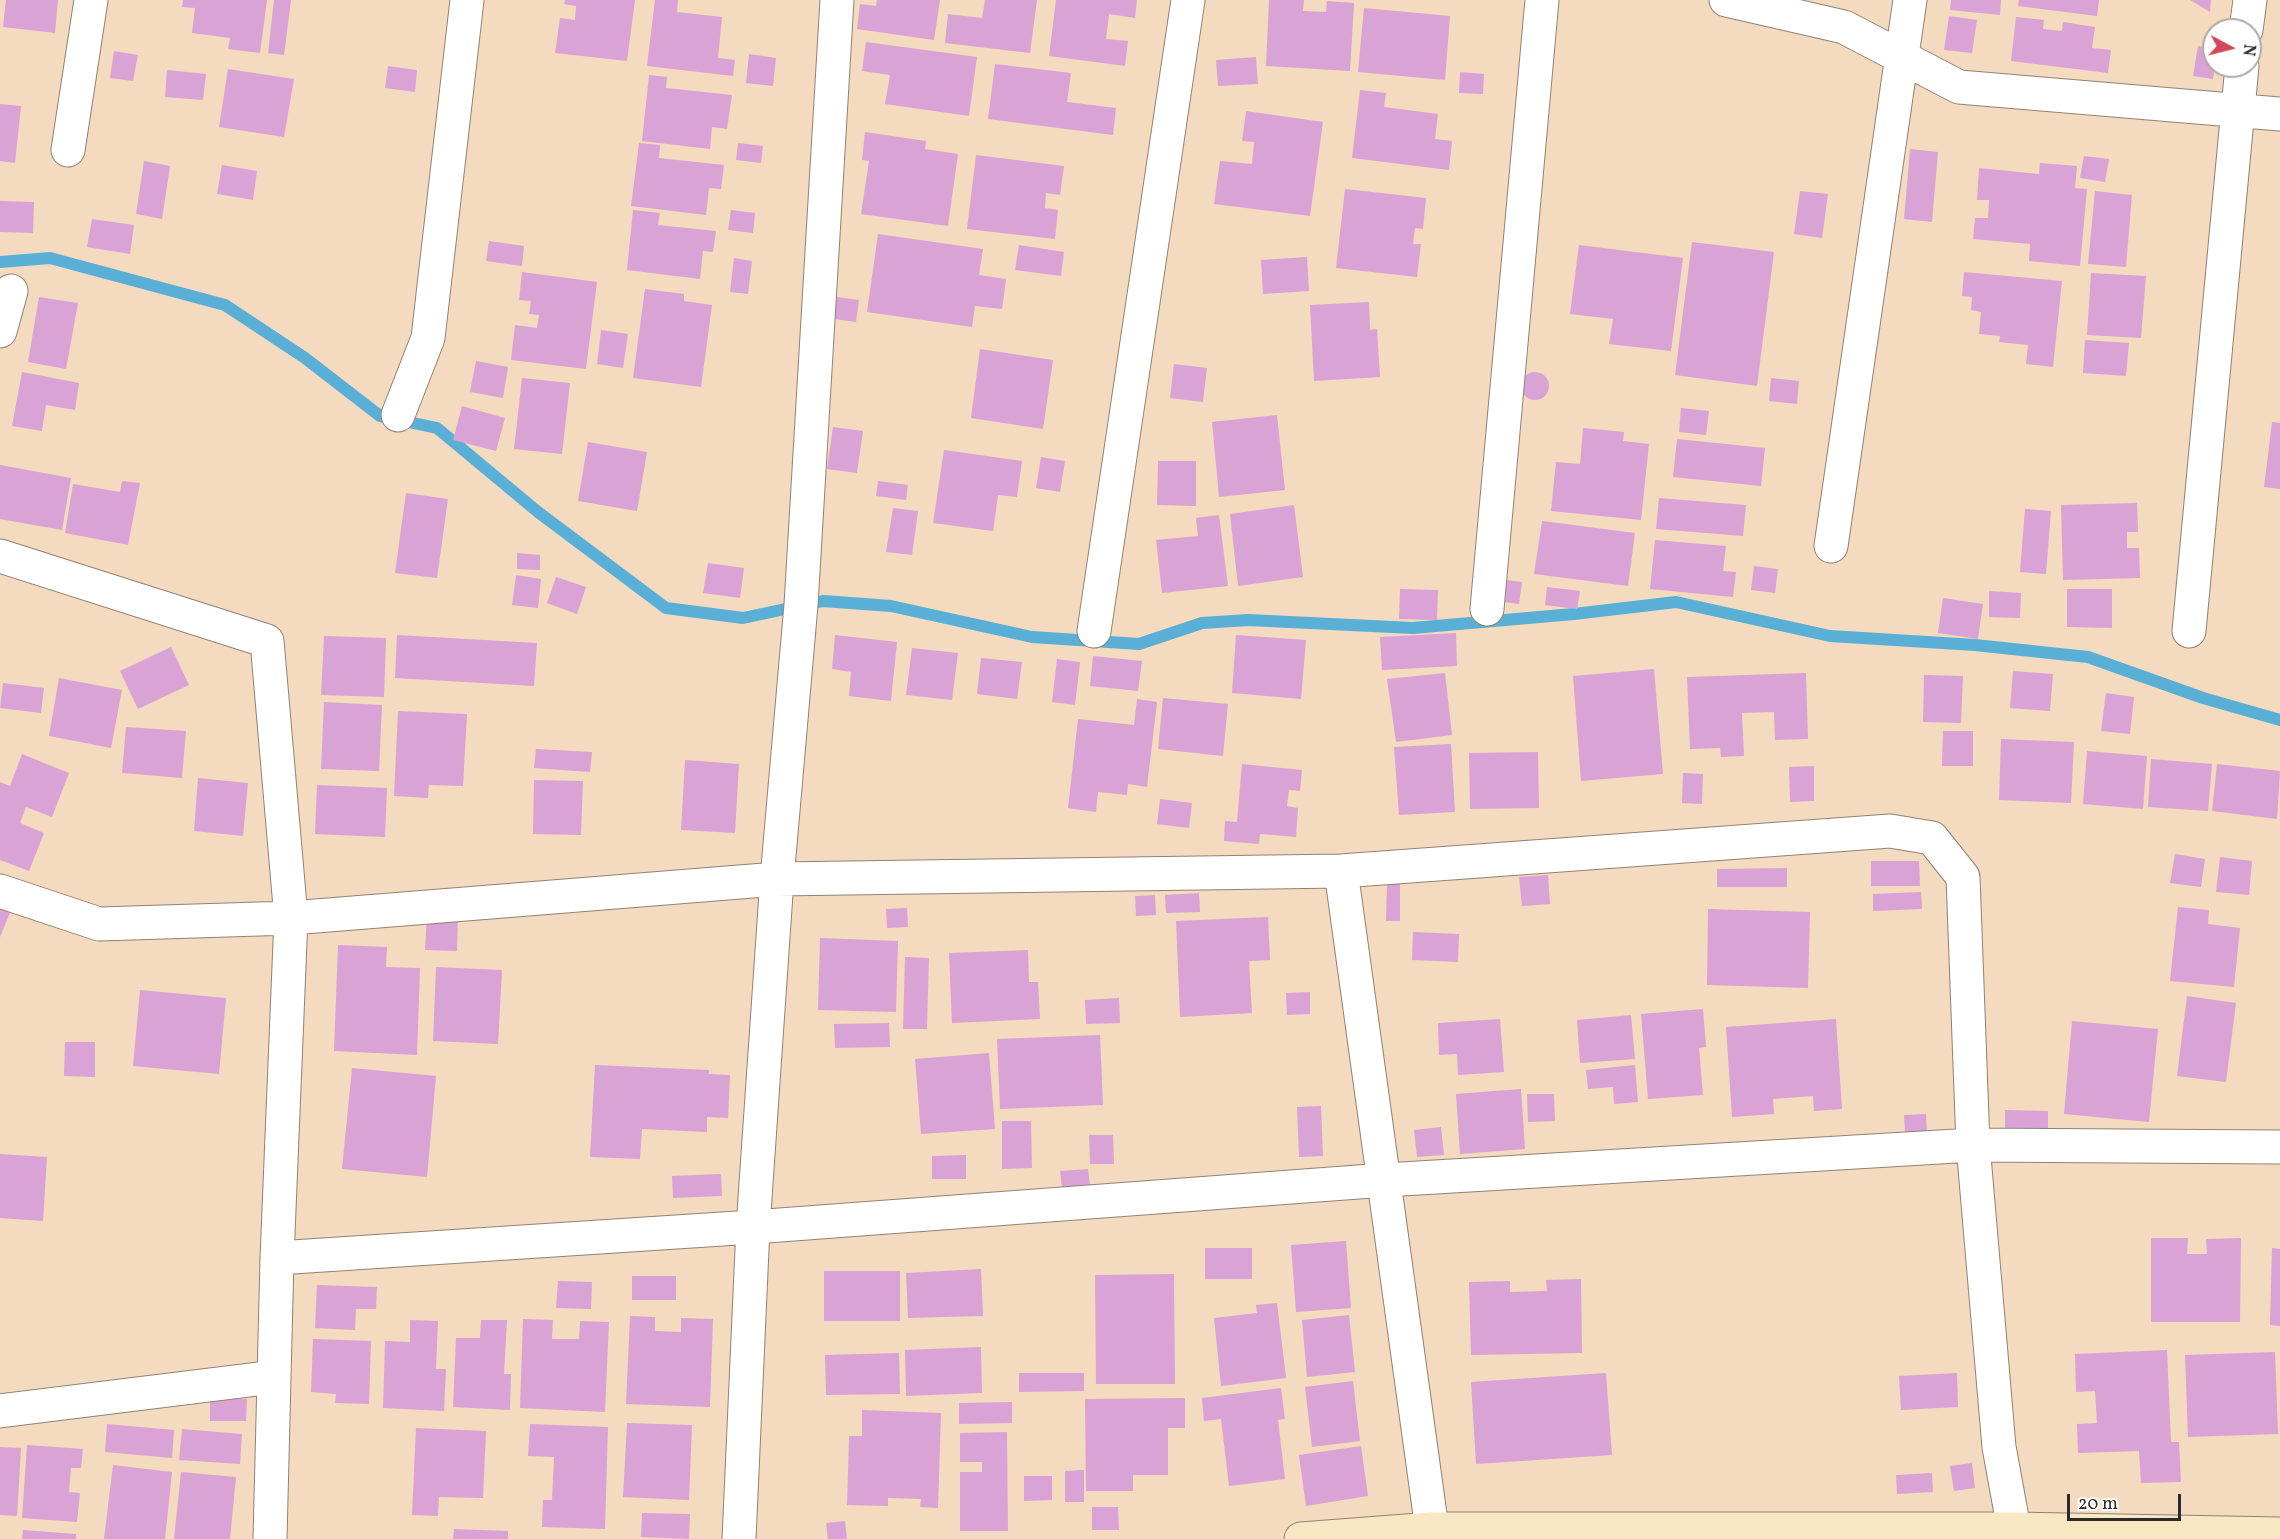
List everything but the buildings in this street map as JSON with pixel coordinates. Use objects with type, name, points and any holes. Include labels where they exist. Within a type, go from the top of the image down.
[{"type":"main road","points":[[1301,1539],[1432,1529],[2014,1529],[2235,1536],[2280,1534]]},
{"type":"street","points":[[68,150],[91,0]]},
{"type":"street","points":[[398,415],[428,338],[467,0]]},
{"type":"street","points":[[739,1539],[753,1227],[777,879],[801,605],[837,0]]},
{"type":"street","points":[[1094,631],[1188,0]]},
{"type":"street","points":[[1487,609],[1542,0]]},
{"type":"street","points":[[1726,0],[1844,27],[1959,87],[2280,114]]},
{"type":"street","points":[[1831,546],[1910,0]]},
{"type":"street","points":[[2248,18],[2250,0]]},
{"type":"street","points":[[2189,631],[2240,78]]},
{"type":"street","points":[[0,331],[11,291]]},
{"type":"street","points":[[0,556],[267,641],[291,918],[277,1258],[270,1539]]},
{"type":"street","points":[[0,891],[99,924],[291,918],[777,879],[1341,871],[1890,831],[1932,838],[1962,877],[1973,1145],[2000,1447],[2014,1529]]},
{"type":"street","points":[[1341,871],[1432,1529]]},
{"type":"street","points":[[277,1258],[753,1227],[1385,1180],[1973,1145],[2280,1147]]},
{"type":"street","points":[[0,1411],[274,1377]]},
{"type":"waterway","points":[[0,262],[50,258],[225,305],[305,358],[380,416],[437,428],[538,512],[666,608],[743,618],[823,601],[891,606],[1032,637],[1139,644],[1202,623],[1248,620],[1413,628],[1574,614],[1676,602],[1830,636],[1975,645],[2088,657],[2203,698],[2280,720]]}]
